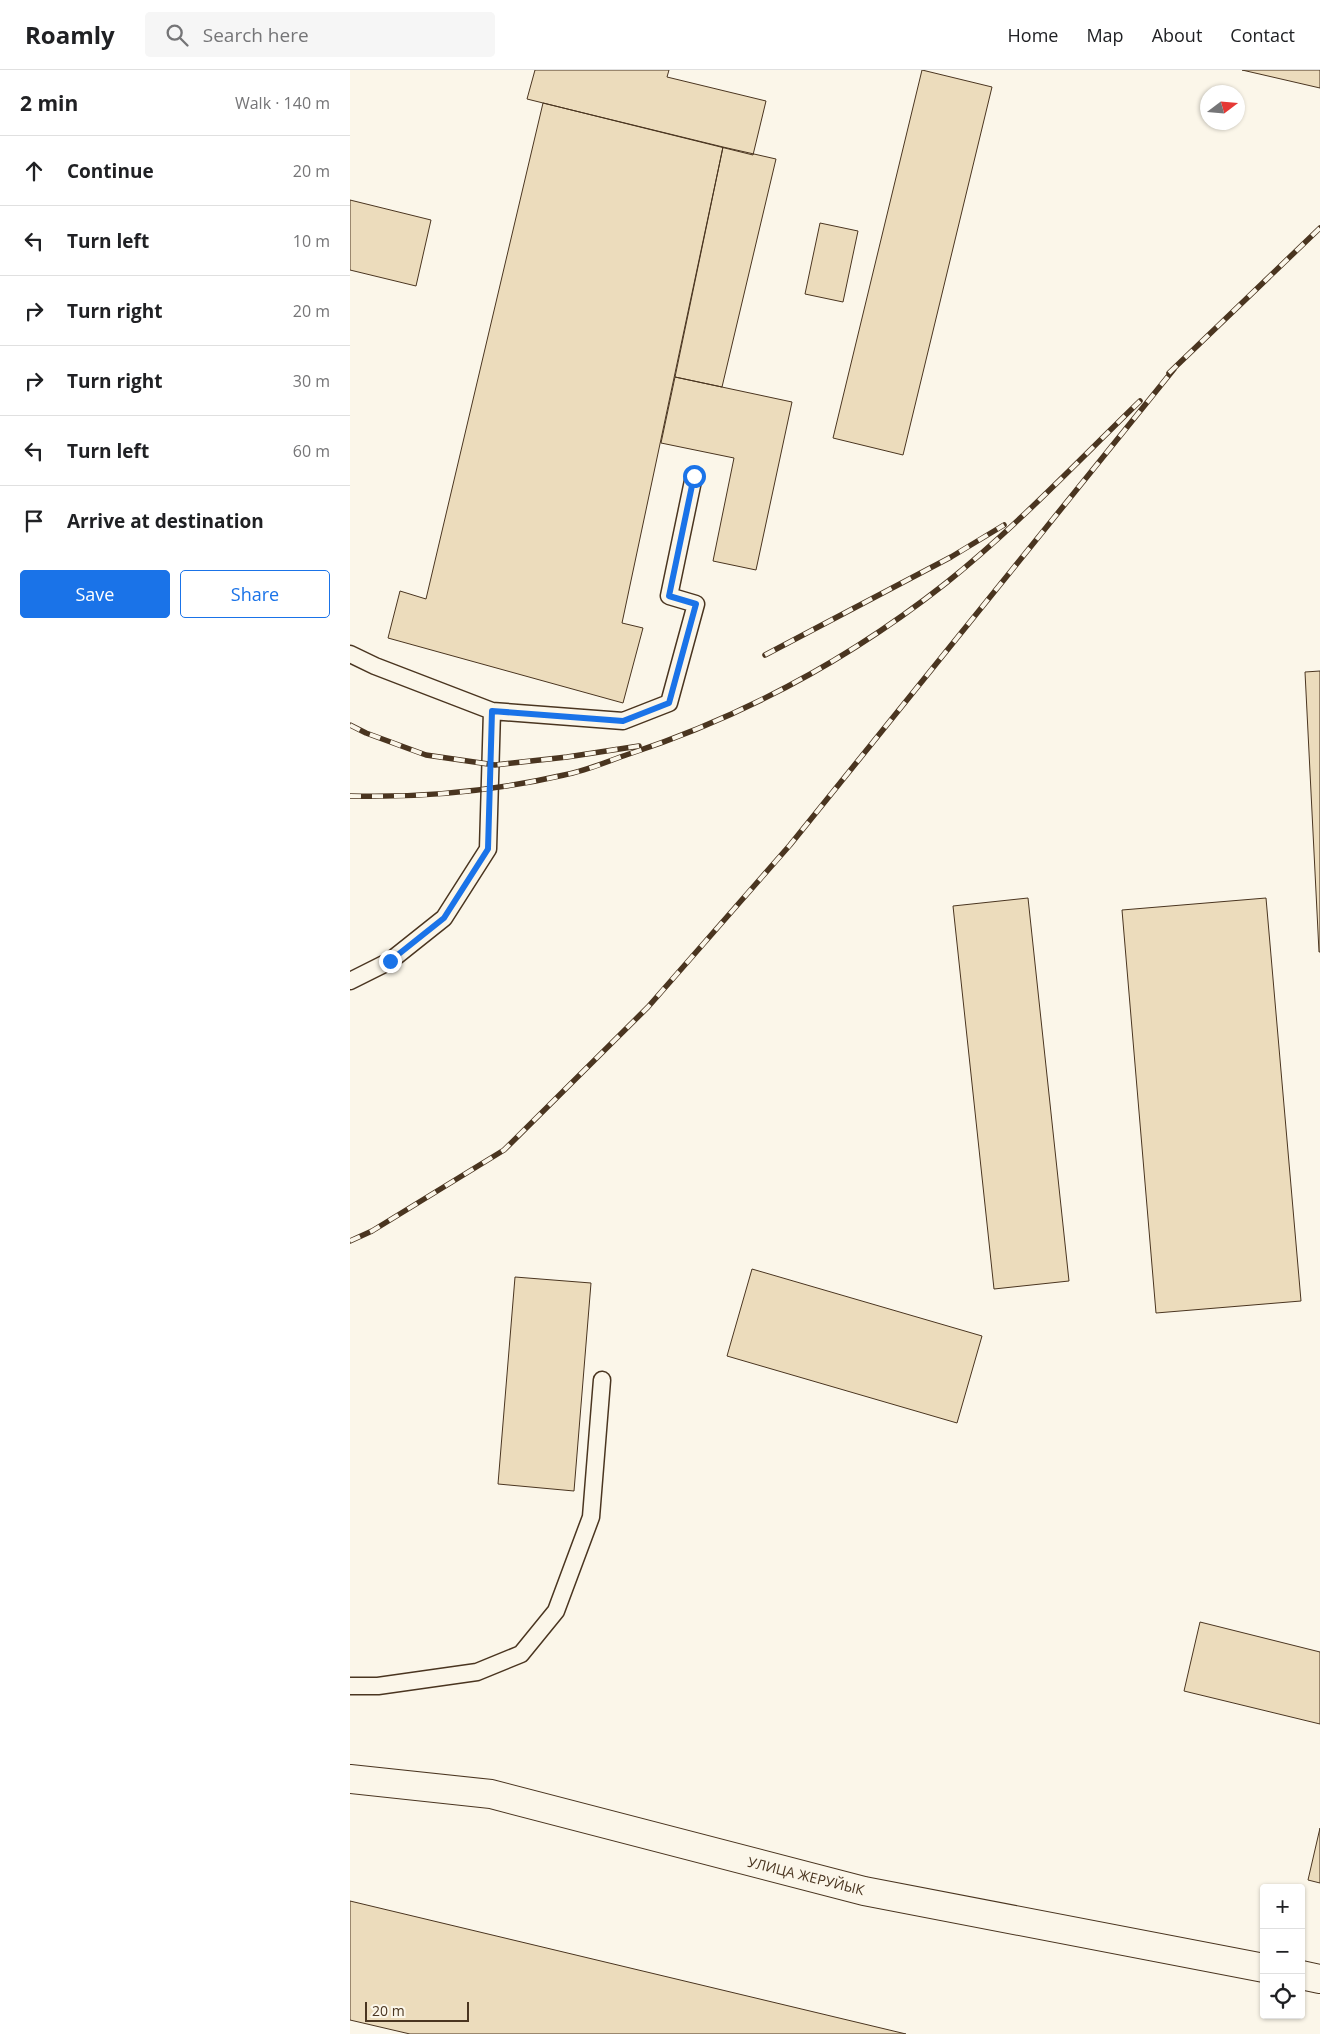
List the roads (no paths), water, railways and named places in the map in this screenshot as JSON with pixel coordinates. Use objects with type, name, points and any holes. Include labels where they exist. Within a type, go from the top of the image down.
[{"type":"street","name":"УЛИЦА ЖЕРУЙЫК","points":[[350,1779],[490,1794],[864,1891],[1260,1967]]},
{"type":"street","points":[[1305,1976],[1320,1979]]},
{"type":"lane","points":[[350,654],[375,666],[492,711],[623,721],[669,703],[696,604],[669,596],[694,476]]},
{"type":"lane","points":[[350,981],[390,961],[444,918],[488,849],[492,711]]},
{"type":"lane","points":[[350,1686],[378,1686],[477,1672],[521,1654],[556,1611],[591,1517],[602,1380]]},
{"type":"railway","points":[[1169,373],[1320,228]]},
{"type":"railway","points":[[350,1241],[372,1231],[504,1150],[648,1007],[790,845],[1174,369]]},
{"type":"railway","points":[[350,796],[404,796],[458,792],[538,781],[597,766],[672,739],[755,703],[834,660],[873,636],[946,583],[997,540],[1140,401]]},
{"type":"railway","points":[[765,655],[951,557],[1004,525]]},
{"type":"railway","points":[[350,725],[366,733],[426,755],[495,765],[639,746]]}]
